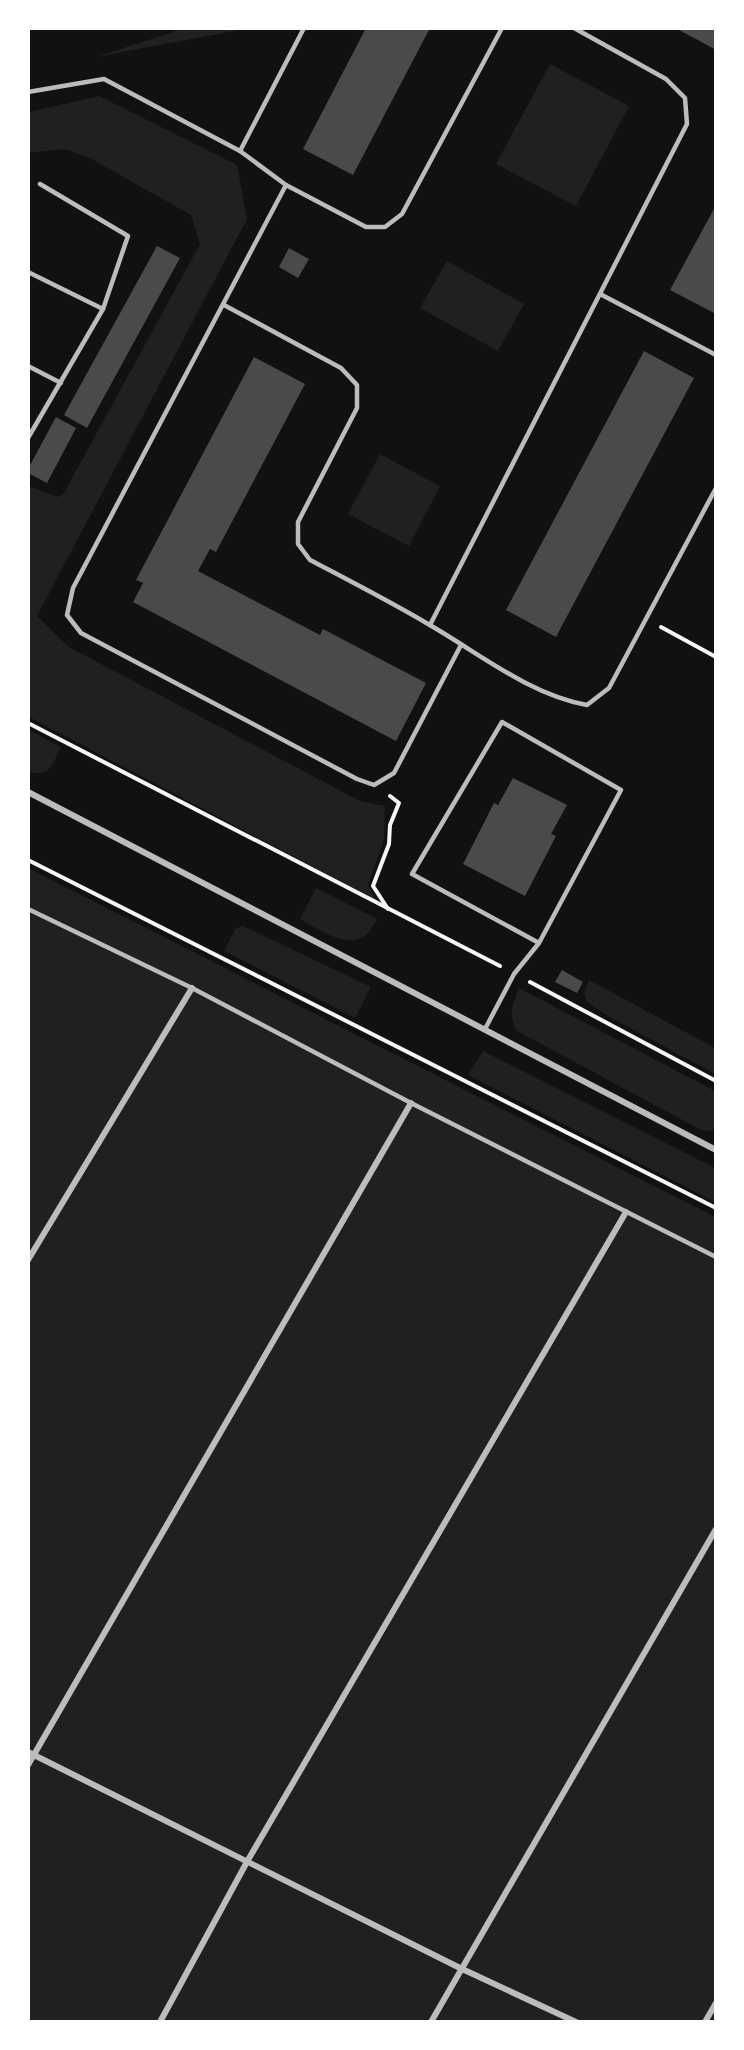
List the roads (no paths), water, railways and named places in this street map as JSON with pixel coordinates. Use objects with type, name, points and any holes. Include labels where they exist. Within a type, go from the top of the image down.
[{"type":"street","points":[[28,792],[716,1150]]},
{"type":"street","points":[[28,1260],[192,988]]},
{"type":"street","points":[[28,1765],[31,1754],[411,1103]]},
{"type":"street","points":[[160,2022],[248,1860],[626,1212]]},
{"type":"street","points":[[431,2022],[460,1968],[716,1529]]},
{"type":"street","points":[[31,1754],[248,1860],[460,1968],[576,2022]]},
{"type":"street","points":[[705,2022],[716,2003]]},
{"type":"lane","points":[[240,151],[304,28]]},
{"type":"lane","points":[[28,92],[104,79],[240,151],[286,185],[366,227],[385,227],[402,214],[502,28]]},
{"type":"lane","points":[[430,625],[602,295],[687,124],[685,98],[666,78],[574,28]]},
{"type":"lane","points":[[28,438],[103,309],[128,236],[40,184]]},
{"type":"lane","points":[[286,185],[73,588],[67,615],[81,633],[357,779],[374,785],[394,773],[461,645]]},
{"type":"lane","points":[[28,272],[103,309]]},
{"type":"lane","points":[[602,295],[716,355]]},
{"type":"lane","points":[[224,305],[341,368],[357,385],[357,408],[298,522],[298,544],[310,560],[559,699],[587,705],[609,688],[716,488]]},
{"type":"lane","points":[[28,366],[61,383]]},
{"type":"lane","points":[[485,1029],[514,974],[539,943],[621,790],[502,722],[412,874],[539,943]]},
{"type":"lane","points":[[28,909],[192,988],[411,1103],[716,1257]]}]
